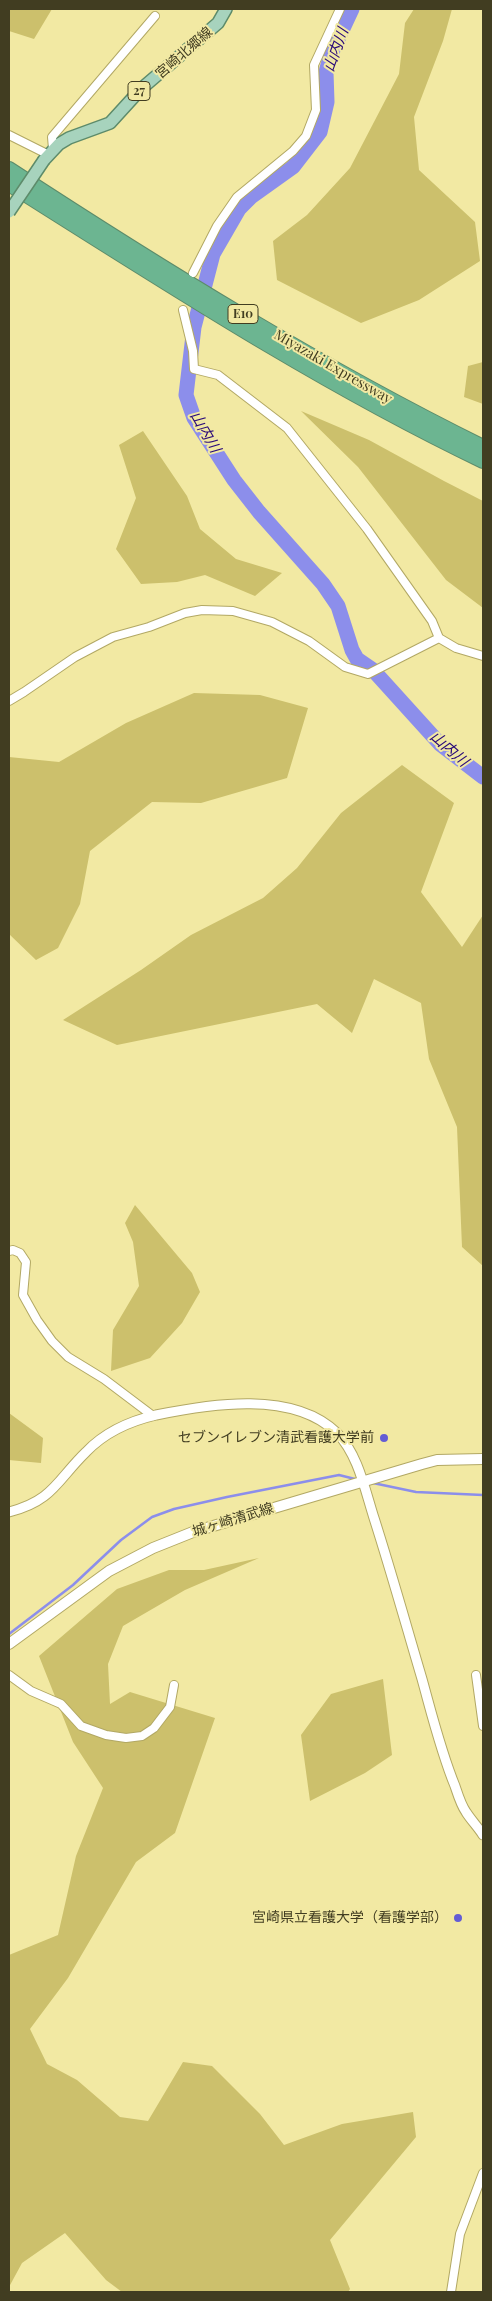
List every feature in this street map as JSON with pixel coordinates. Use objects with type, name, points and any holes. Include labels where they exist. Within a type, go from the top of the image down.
[{"type":"highway","points":[[9,160],[73,203],[94,222]]},
{"type":"highway","name":"Miyazaki Expressway","points":[[9,169],[288,342],[392,400],[483,447]]},
{"type":"highway","name":"Miyazaki Expressway","points":[[9,184],[247,332],[388,412],[483,461]]},
{"type":"main road","name":"宮崎北郷線","points":[[9,212],[49,155],[69,138],[110,123],[141,89],[218,23],[226,9]]},
{"type":"main road","name":"城ヶ崎清武線","points":[[9,1644],[110,1571],[153,1548],[193,1532],[437,1460],[483,1459]]},
{"type":"street","points":[[193,273],[216,226],[237,197],[293,151],[306,136],[316,110],[314,65],[340,9]]},
{"type":"street","points":[[9,135],[49,155],[52,138],[155,16]]},
{"type":"street","points":[[183,310],[193,352],[194,369],[218,375],[287,428],[367,529],[432,621],[438,638],[456,648],[483,656]]},
{"type":"street","points":[[9,701],[75,657],[113,637],[149,628],[184,613],[202,610],[233,611],[272,622],[309,640],[345,667],[368,674],[438,638]]},
{"type":"street","points":[[9,1251],[13,1250],[20,1253],[26,1262],[23,1295],[52,1341],[68,1357],[104,1379],[153,1416]]},
{"type":"street","points":[[9,1512],[41,1500],[52,1491],[85,1452],[108,1434],[124,1425],[153,1416],[242,1404],[269,1405],[291,1409],[322,1423],[338,1434],[366,1480],[446,1766],[465,1811],[483,1834]]},
{"type":"street","points":[[476,1675],[483,1668]]},
{"type":"street","points":[[9,1675],[30,1691],[61,1704],[81,1726],[106,1735],[126,1738],[142,1736],[154,1728],[170,1707],[174,1685]]},
{"type":"street","points":[[476,1675],[483,1680]]},
{"type":"street","points":[[476,1675],[483,1726]]},
{"type":"street","points":[[450,2292],[460,2234],[483,2173]]},
{"type":"shaded area","points":[[9,9],[52,9],[34,39],[9,31]]},
{"type":"shaded area","points":[[414,9],[452,9],[443,41],[414,117],[419,170],[475,222],[480,261],[419,300],[361,323],[277,280],[273,241],[307,215],[350,168],[399,74],[405,23]]},
{"type":"shaded area","points":[[483,362],[483,404],[464,397],[468,366]]},
{"type":"shaded area","points":[[301,411],[369,440],[483,501],[483,608],[446,580],[358,467]]},
{"type":"shaded area","points":[[143,431],[187,496],[200,529],[236,559],[282,573],[255,596],[205,575],[177,582],[141,584],[116,549],[136,498],[119,445]]},
{"type":"shaded area","points":[[194,693],[260,695],[308,708],[287,778],[201,803],[152,802],[90,851],[80,904],[58,948],[36,960],[9,934],[9,757],[59,762],[126,723]]},
{"type":"shaded area","points":[[402,765],[454,803],[421,892],[462,947],[483,915],[483,1266],[462,1247],[457,1127],[429,1059],[421,1003],[374,979],[352,1033],[317,1004],[117,1045],[63,1020],[191,935],[263,898],[297,868],[341,813]]},
{"type":"shaded area","points":[[135,1205],[192,1273],[200,1292],[182,1323],[150,1358],[111,1371],[113,1330],[139,1286],[133,1242],[125,1223]]},
{"type":"shaded area","points":[[9,1413],[43,1438],[41,1463],[9,1460]]},
{"type":"shaded area","points":[[259,1558],[185,1590],[123,1626],[108,1664],[110,1704],[130,1692],[215,1718],[175,1833],[136,1862],[68,1978],[30,2029],[47,2064],[77,2080],[120,2117],[148,2121],[183,2062],[212,2066],[260,2114],[284,2145],[342,2124],[413,2112],[416,2137],[330,2240],[350,2289],[348,2292],[122,2292],[106,2280],[65,2233],[22,2263],[9,2287],[9,1955],[58,1935],[76,1856],[103,1788],[73,1742],[39,1656],[117,1589],[169,1570],[204,1570]]},
{"type":"shaded area","points":[[383,1679],[392,1755],[365,1773],[310,1801],[301,1735],[331,1694]]},
{"type":"waterway","name":"山内川","points":[[352,9],[331,54],[326,72],[327,102],[320,132],[293,167],[251,197],[239,209],[213,254],[194,327],[186,395],[194,418],[234,480],[259,512],[323,584],[338,606],[352,650],[357,659],[373,670],[440,744],[483,777]]},
{"type":"waterway","points":[[9,1634],[73,1585],[121,1540],[152,1517],[174,1509],[227,1497],[339,1475],[355,1479]]},
{"type":"waterway","points":[[373,1483],[416,1492],[483,1495]]},
{"type":"place","name":"セブンイレブン清武看護大学前","points":[[384,1438]]},
{"type":"place","name":"宮崎県立看護大学（看護学部）","points":[[458,1918]]}]
